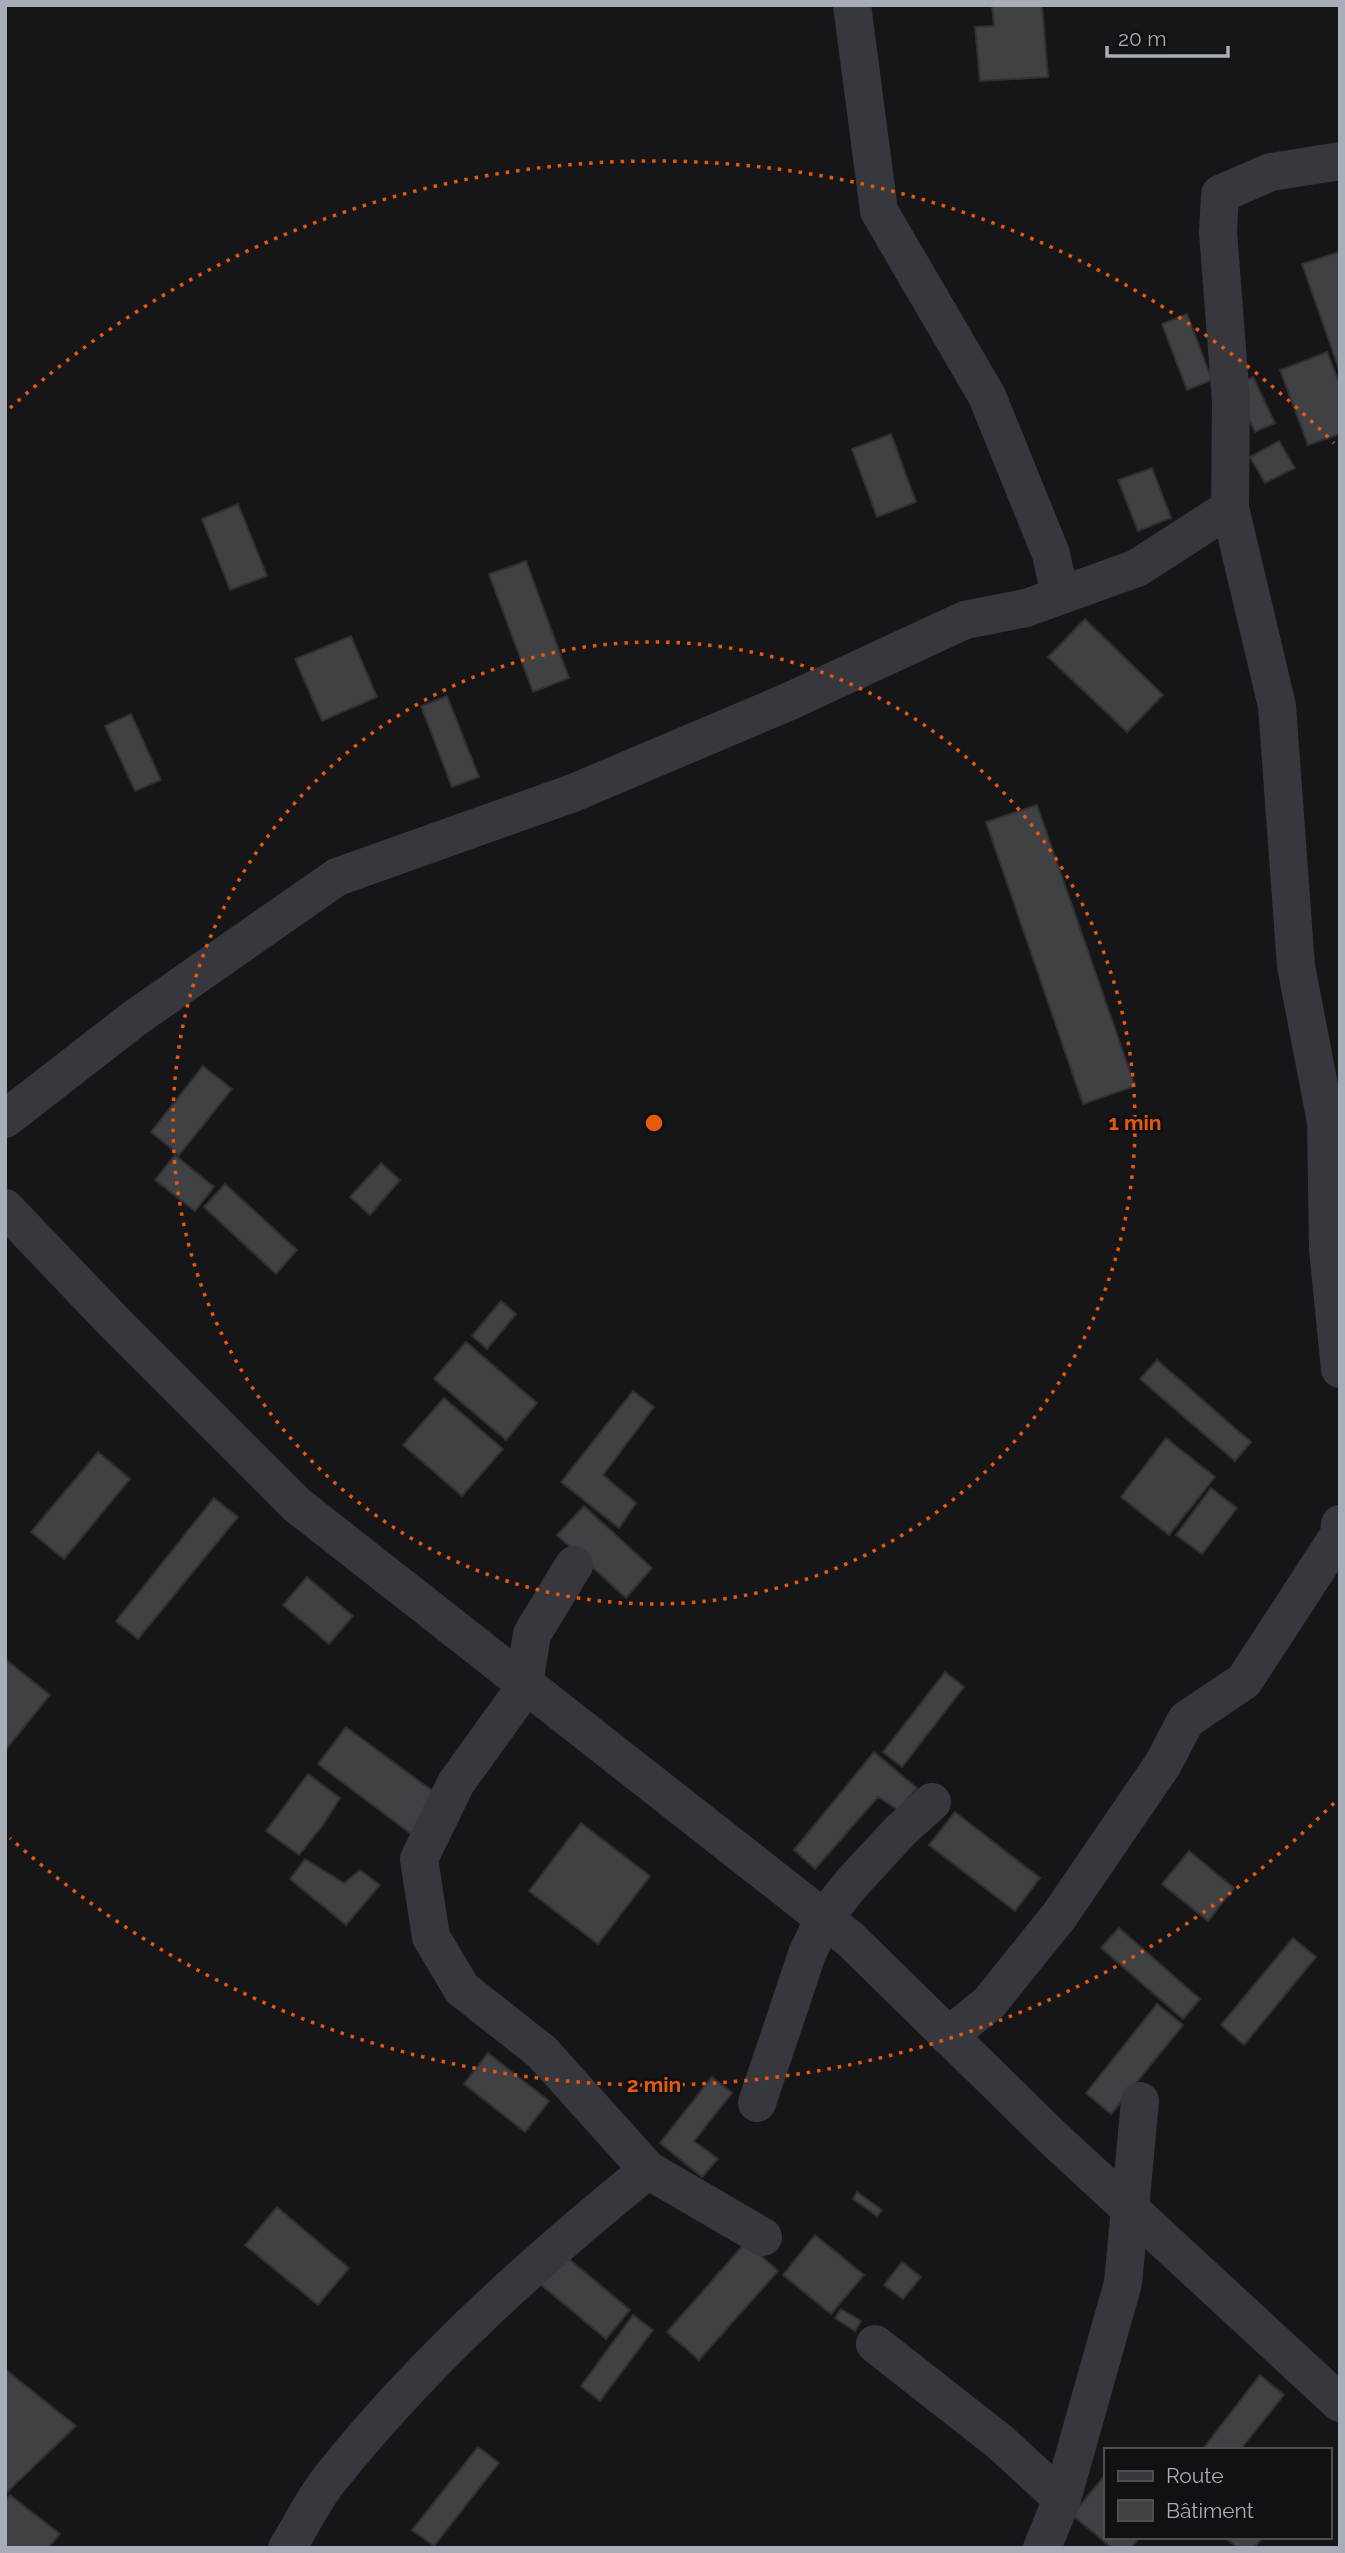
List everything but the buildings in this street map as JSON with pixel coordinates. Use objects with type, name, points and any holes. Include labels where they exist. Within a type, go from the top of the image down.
[{"type":"street","points":[[852,5],[879,211],[987,396],[1051,554],[1060,595]]},
{"type":"street","points":[[1340,161],[1271,172],[1220,194],[1218,232],[1231,401],[1230,508],[1277,706],[1296,966],[1326,1122],[1328,1249],[1340,1369]]},
{"type":"street","points":[[5,1119],[135,1018],[337,877],[573,793],[790,701],[965,620],[1026,608],[1136,568],[1230,508]]},
{"type":"street","points":[[5,1208],[297,1505],[850,1939],[1051,2136],[1340,2403]]},
{"type":"street","points":[[948,2036],[989,2003],[1059,1916],[1163,1765],[1186,1720],[1244,1681],[1339,1535],[1340,1524]]},
{"type":"street","points":[[574,1565],[533,1634],[523,1690],[456,1783],[419,1859],[431,1937],[462,1989],[542,2052],[648,2170],[763,2237]]},
{"type":"street","points":[[757,2104],[807,1954],[824,1918],[851,1884],[932,1801]]},
{"type":"street","points":[[1042,2548],[1062,2499],[1123,2283],[1140,2101]]},
{"type":"street","points":[[288,2548],[327,2482],[424,2370],[591,2216],[648,2170]]},
{"type":"street","points":[[875,2344],[1000,2442],[1062,2499]]}]
